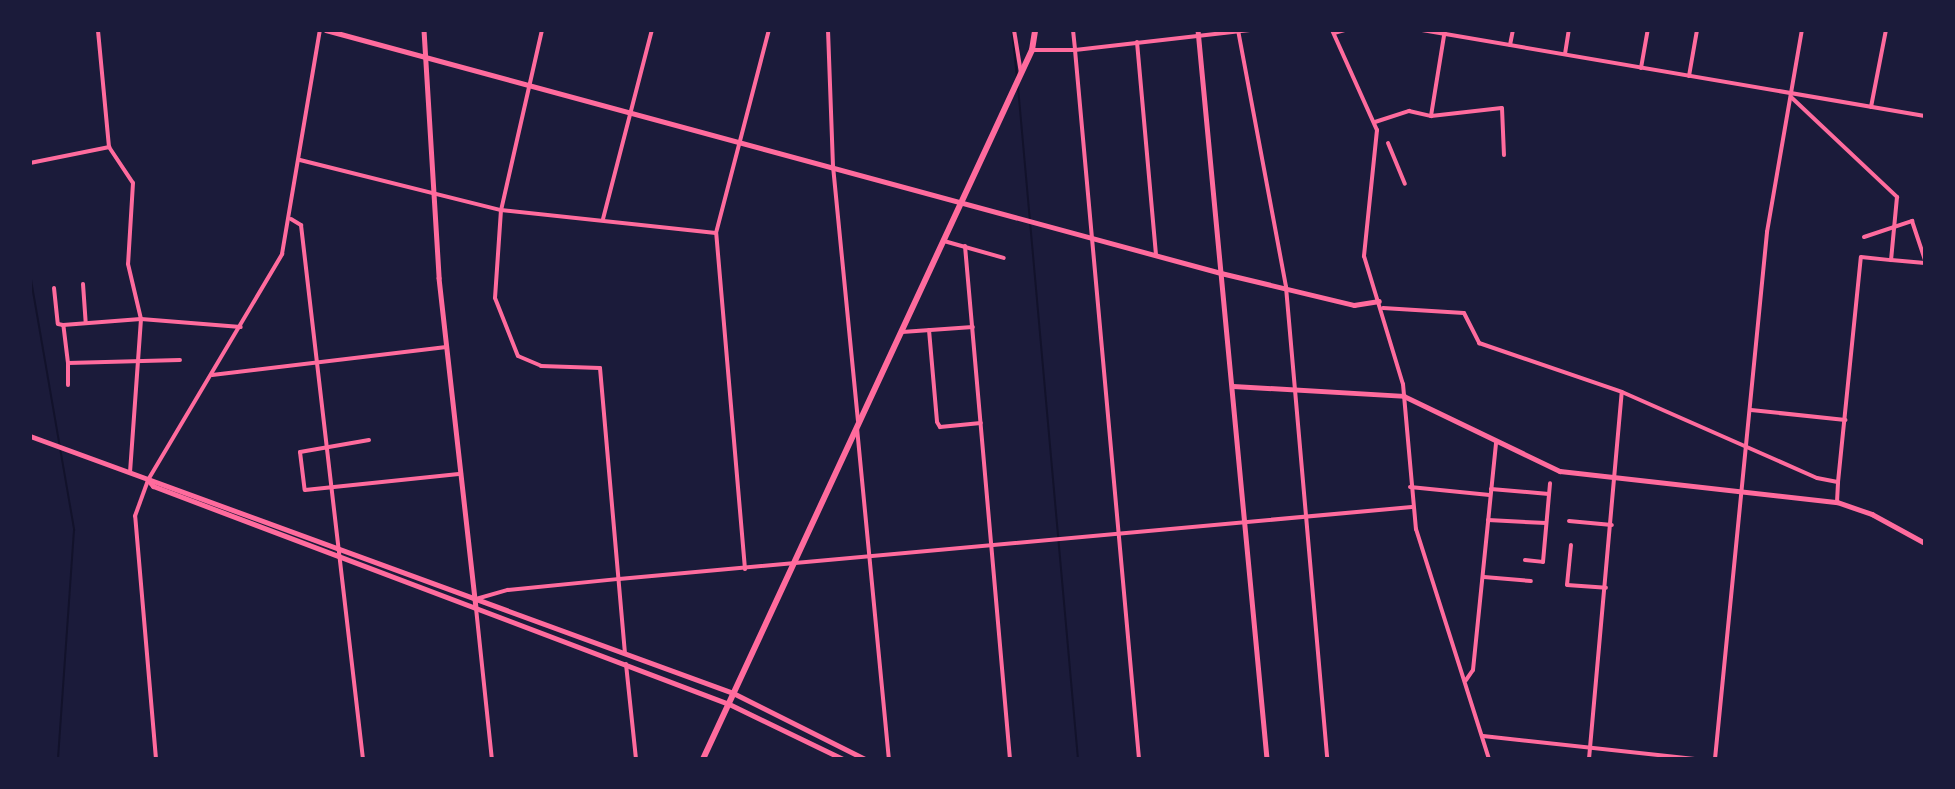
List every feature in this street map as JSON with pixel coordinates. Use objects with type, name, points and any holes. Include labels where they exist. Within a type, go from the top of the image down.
[{"type":"highway","points":[[704,759],[899,332],[1032,50],[1035,30]]},
{"type":"main road","points":[[30,436],[148,480],[339,546],[475,599],[733,693],[865,759]]},
{"type":"main road","points":[[148,480],[153,486],[341,555],[729,704],[843,759]]},
{"type":"street","points":[[98,30],[109,147],[134,183],[128,264],[141,319],[130,473]]},
{"type":"street","points":[[156,759],[135,516],[148,480],[242,327],[282,254],[291,219],[320,30]]},
{"type":"street","points":[[326,30],[428,56],[526,87],[631,112],[962,199],[1221,273],[1354,305],[1379,301]]},
{"type":"street","points":[[424,30],[428,56],[432,193],[446,347],[492,759]]},
{"type":"street","points":[[542,30],[526,87],[501,210],[494,290],[513,350],[541,366],[600,368],[625,653]]},
{"type":"street","points":[[603,219],[652,30]]},
{"type":"street","points":[[745,569],[716,233],[769,30]]},
{"type":"street","points":[[828,30],[833,166],[867,557],[889,759]]},
{"type":"street","points":[[1014,30],[1021,73]]},
{"type":"street","points":[[1073,30],[1139,759]]},
{"type":"street","points":[[1032,50],[1075,50],[1198,32],[1250,30]]},
{"type":"street","points":[[1345,30],[1333,32],[1375,122],[1377,147],[1364,256],[1383,308],[1404,396],[1412,507],[1489,759]]},
{"type":"street","points":[[1422,30],[1445,32],[1791,95],[1925,116]]},
{"type":"street","points":[[1510,45],[1513,30]]},
{"type":"street","points":[[1565,54],[1569,30]]},
{"type":"street","points":[[1641,68],[1648,30]]},
{"type":"street","points":[[1689,76],[1697,30]]},
{"type":"street","points":[[1715,759],[1748,443],[1767,231],[1802,30]]},
{"type":"street","points":[[1871,107],[1886,30]]},
{"type":"street","points":[[1238,31],[1286,287],[1327,759]]},
{"type":"street","points":[[1198,32],[1267,759]]},
{"type":"street","points":[[1431,116],[1445,32]]},
{"type":"street","points":[[1137,42],[1156,254]]},
{"type":"street","points":[[1791,95],[1897,197],[1891,260]]},
{"type":"street","points":[[1375,122],[1409,111],[1431,116],[1502,108],[1504,155]]},
{"type":"street","points":[[1388,143],[1405,184]]},
{"type":"street","points":[[30,163],[109,147]]},
{"type":"street","points":[[300,160],[501,210],[603,219],[716,233]]},
{"type":"street","points":[[291,219],[301,225],[363,759]]},
{"type":"street","points":[[1837,502],[1861,257],[1925,261],[1912,221],[1864,237]]},
{"type":"street","points":[[943,241],[1004,258]]},
{"type":"street","points":[[964,246],[1010,759]]},
{"type":"street","points":[[83,284],[86,323]]},
{"type":"street","points":[[54,288],[58,324],[141,319],[242,327]]},
{"type":"street","points":[[1383,308],[1464,313],[1479,343],[1623,392],[1748,443],[1817,478],[1838,482]]},
{"type":"street","points":[[63,325],[68,363],[68,385]]},
{"type":"street","points":[[899,332],[973,327]]},
{"type":"street","points":[[929,330],[937,422],[940,427],[981,423]]},
{"type":"street","points":[[211,375],[317,365],[446,347]]},
{"type":"street","points":[[68,363],[137,358],[180,360]]},
{"type":"street","points":[[1233,386],[1404,396],[1560,471],[1837,502],[1872,514],[1925,543]]},
{"type":"street","points":[[1589,759],[1623,392]]},
{"type":"street","points":[[1751,410],[1845,420]]},
{"type":"street","points":[[369,440],[327,445],[300,452],[305,490],[333,489],[461,474]]},
{"type":"street","points":[[1466,680],[1473,670],[1496,442]]},
{"type":"street","points":[[1525,560],[1543,562],[1550,483]]},
{"type":"street","points":[[1410,487],[1490,495]]},
{"type":"street","points":[[1491,489],[1549,494]]},
{"type":"street","points":[[475,599],[508,590],[619,579],[1119,538],[1306,516],[1412,507]]},
{"type":"street","points":[[1488,520],[1546,523]]},
{"type":"street","points":[[1569,521],[1612,525]]},
{"type":"street","points":[[1570,545],[1567,585],[1606,588]]},
{"type":"street","points":[[1484,577],[1531,581]]},
{"type":"street","points":[[626,664],[636,759]]},
{"type":"street","points":[[1483,736],[1695,759]]},
{"type":"waterway","points":[[1012,30],[1017,78]]},
{"type":"waterway","points":[[1018,87],[1078,759]]},
{"type":"waterway","points":[[30,274],[74,530],[58,759]]}]
